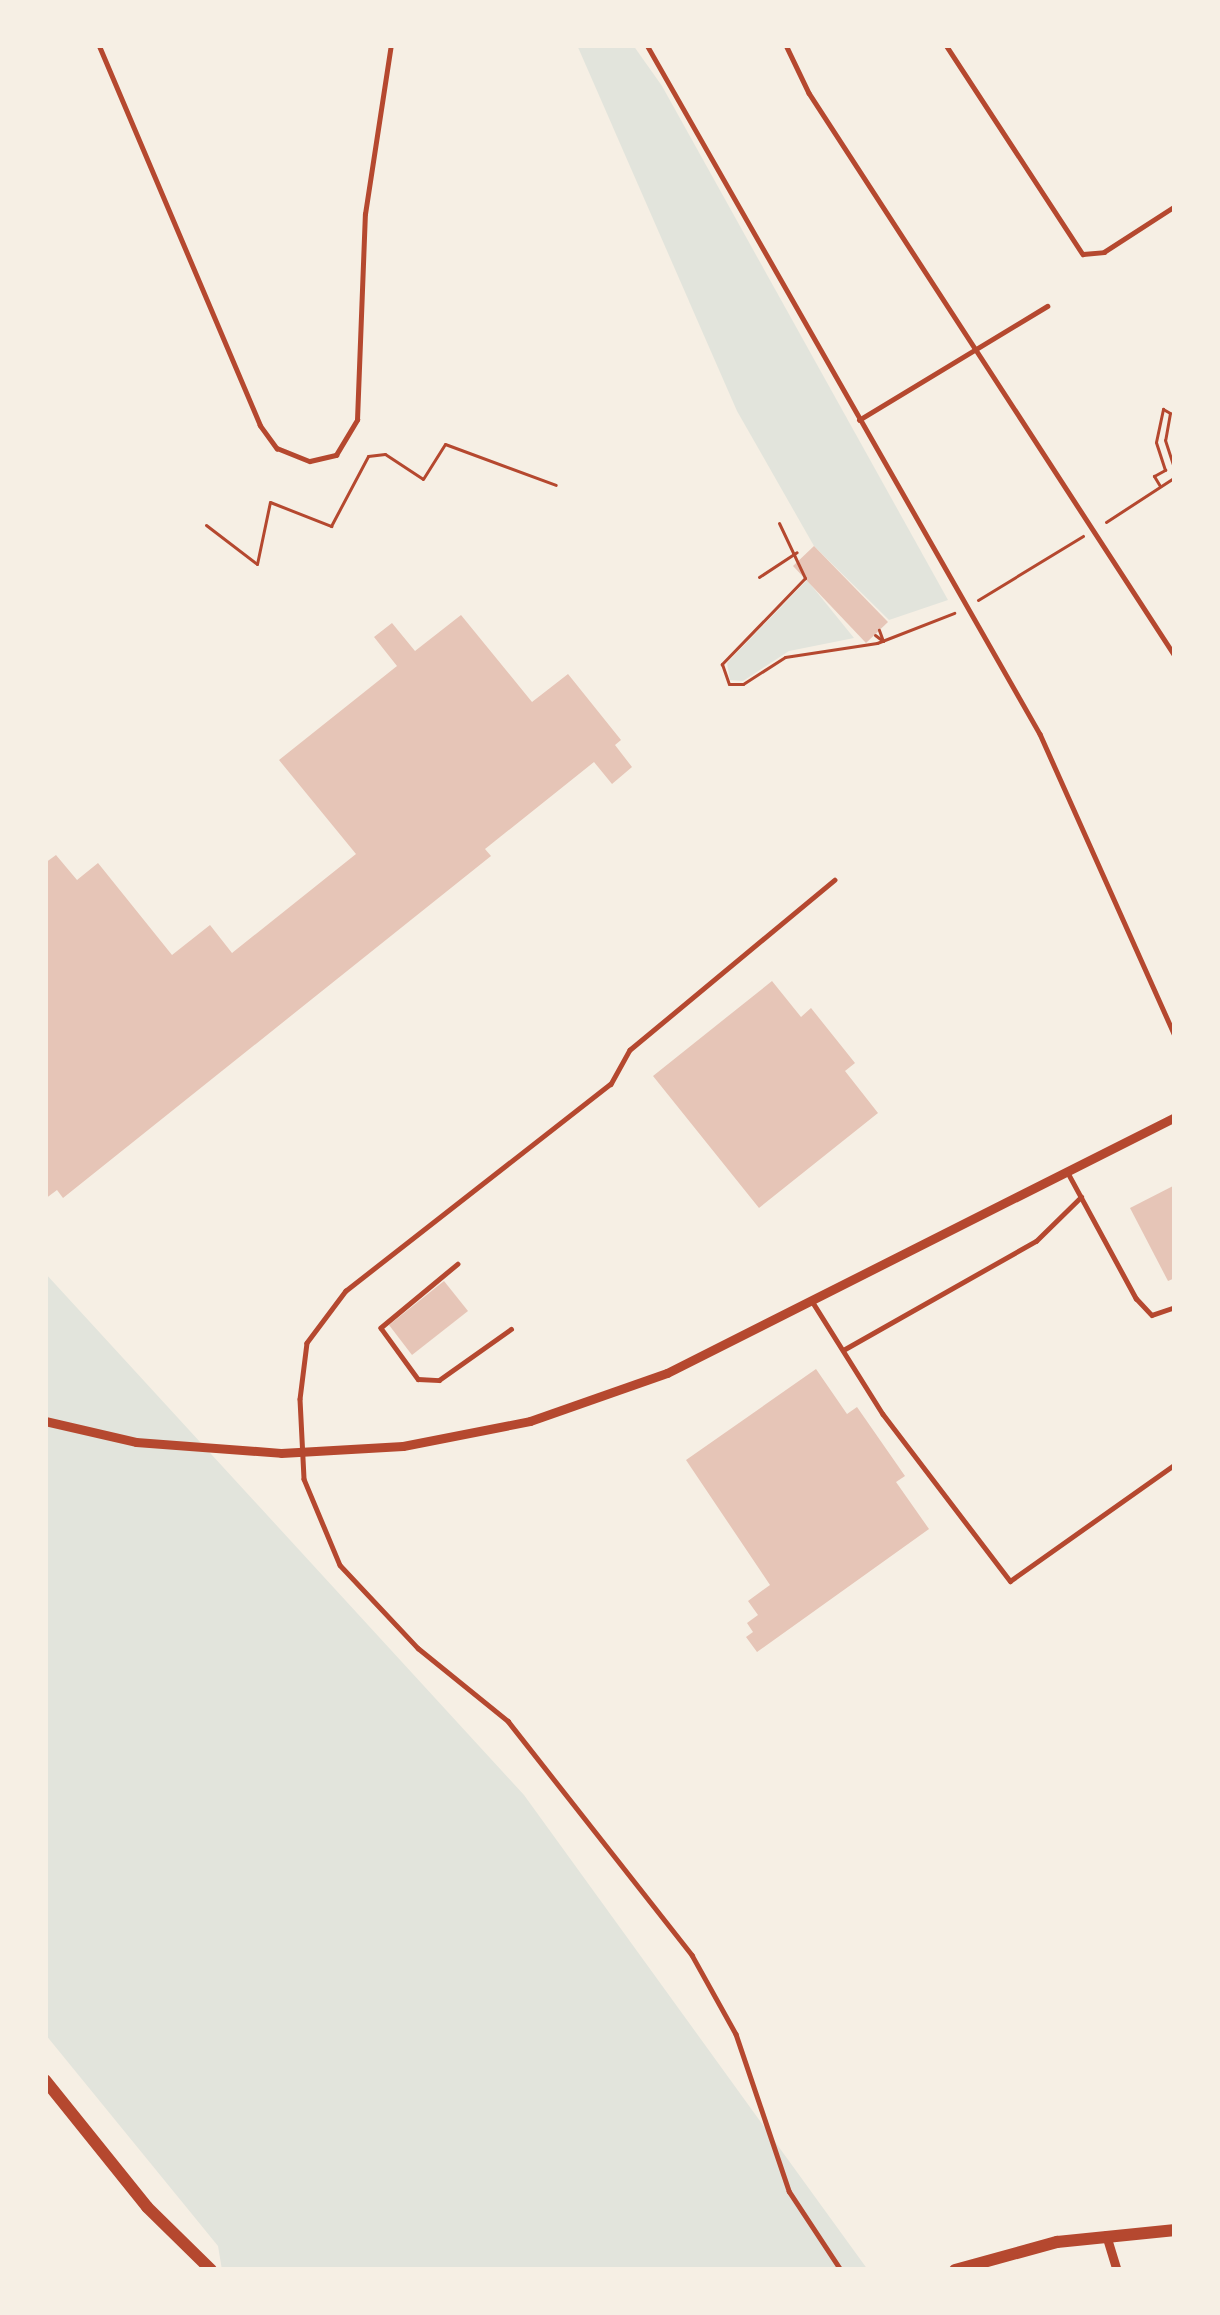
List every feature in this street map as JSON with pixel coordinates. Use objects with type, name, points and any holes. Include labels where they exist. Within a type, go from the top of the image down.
[{"type":"street","points":[[45,1421],[192,1449],[300,1453],[404,1446],[530,1421],[667,1373],[1175,1118]]},
{"type":"street","points":[[45,2080],[147,2207],[212,2270]]},
{"type":"street","points":[[955,2270],[1106,2234],[1175,2230]]},
{"type":"street","points":[[1106,2234],[1118,2270]]},
{"type":"lane","points":[[99,45],[260,425],[277,448],[310,461],[336,455],[357,421],[365,214],[392,45]]},
{"type":"lane","points":[[647,45],[1040,734],[1175,1036]]},
{"type":"lane","points":[[786,45],[808,93],[1175,656]]},
{"type":"lane","points":[[946,45],[1083,254],[1105,252],[1175,206]]},
{"type":"lane","points":[[859,421],[1047,306]]},
{"type":"lane","points":[[835,880],[630,1050],[611,1084],[330,1307],[303,1361],[300,1453],[314,1509],[349,1577],[418,1648],[508,1721],[709,1980],[736,2034],[789,2191],[841,2270]]},
{"type":"lane","points":[[1067,1171],[1136,1298],[1152,1315],[1175,1307]]},
{"type":"lane","points":[[842,1350],[1036,1241],[1082,1197]]},
{"type":"lane","points":[[458,1264],[381,1328],[418,1379],[439,1380],[511,1329]]},
{"type":"lane","points":[[811,1300],[1010,1582],[1175,1464]]},
{"type":"path","points":[[799,551],[801,589],[726,659],[723,679],[743,685],[784,657],[883,641],[968,607],[1095,529],[1161,488],[1175,474],[1165,440],[1171,413],[1162,409],[1156,442],[1165,470],[1154,476],[1161,488]]},
{"type":"path","points":[[206,525],[256,564],[270,502],[331,526],[368,456],[385,454],[423,479],[445,444],[556,485]]},
{"type":"path","points":[[779,523],[806,554]]},
{"type":"path","points":[[759,577],[799,551]]},
{"type":"path","points":[[877,633],[883,641]]},
{"type":"shaded area","points":[[577,45],[633,45],[662,86],[948,600],[889,620],[814,546],[737,411]]},
{"type":"shaded area","points":[[807,580],[854,638],[789,651],[743,681],[730,680],[727,663]]},
{"type":"shaded area","points":[[45,1273],[524,1795],[868,2270],[222,2270],[218,2246],[45,2034]]},
{"type":"building","points":[[814,546],[888,622],[866,643],[793,566]]},
{"type":"building","points":[[461,615],[532,702],[568,674],[621,740],[615,745],[632,767],[612,784],[594,762],[485,849],[491,856],[63,1198],[57,1190],[45,1199],[45,863],[56,855],[77,880],[98,863],[172,955],[210,925],[232,953],[356,854],[279,760],[397,666],[374,637],[392,623],[415,651]]},
{"type":"building","points":[[772,981],[801,1017],[811,1008],[855,1063],[845,1071],[878,1113],[759,1208],[653,1076]]},
{"type":"building","points":[[1175,1185],[1175,1278],[1168,1281],[1130,1208]]},
{"type":"building","points":[[444,1281],[468,1311],[412,1355],[389,1325]]},
{"type":"building","points":[[816,1369],[847,1414],[857,1407],[905,1476],[896,1482],[929,1529],[757,1652],[746,1637],[753,1632],[747,1623],[758,1615],[748,1601],[770,1585],[686,1460]]}]
